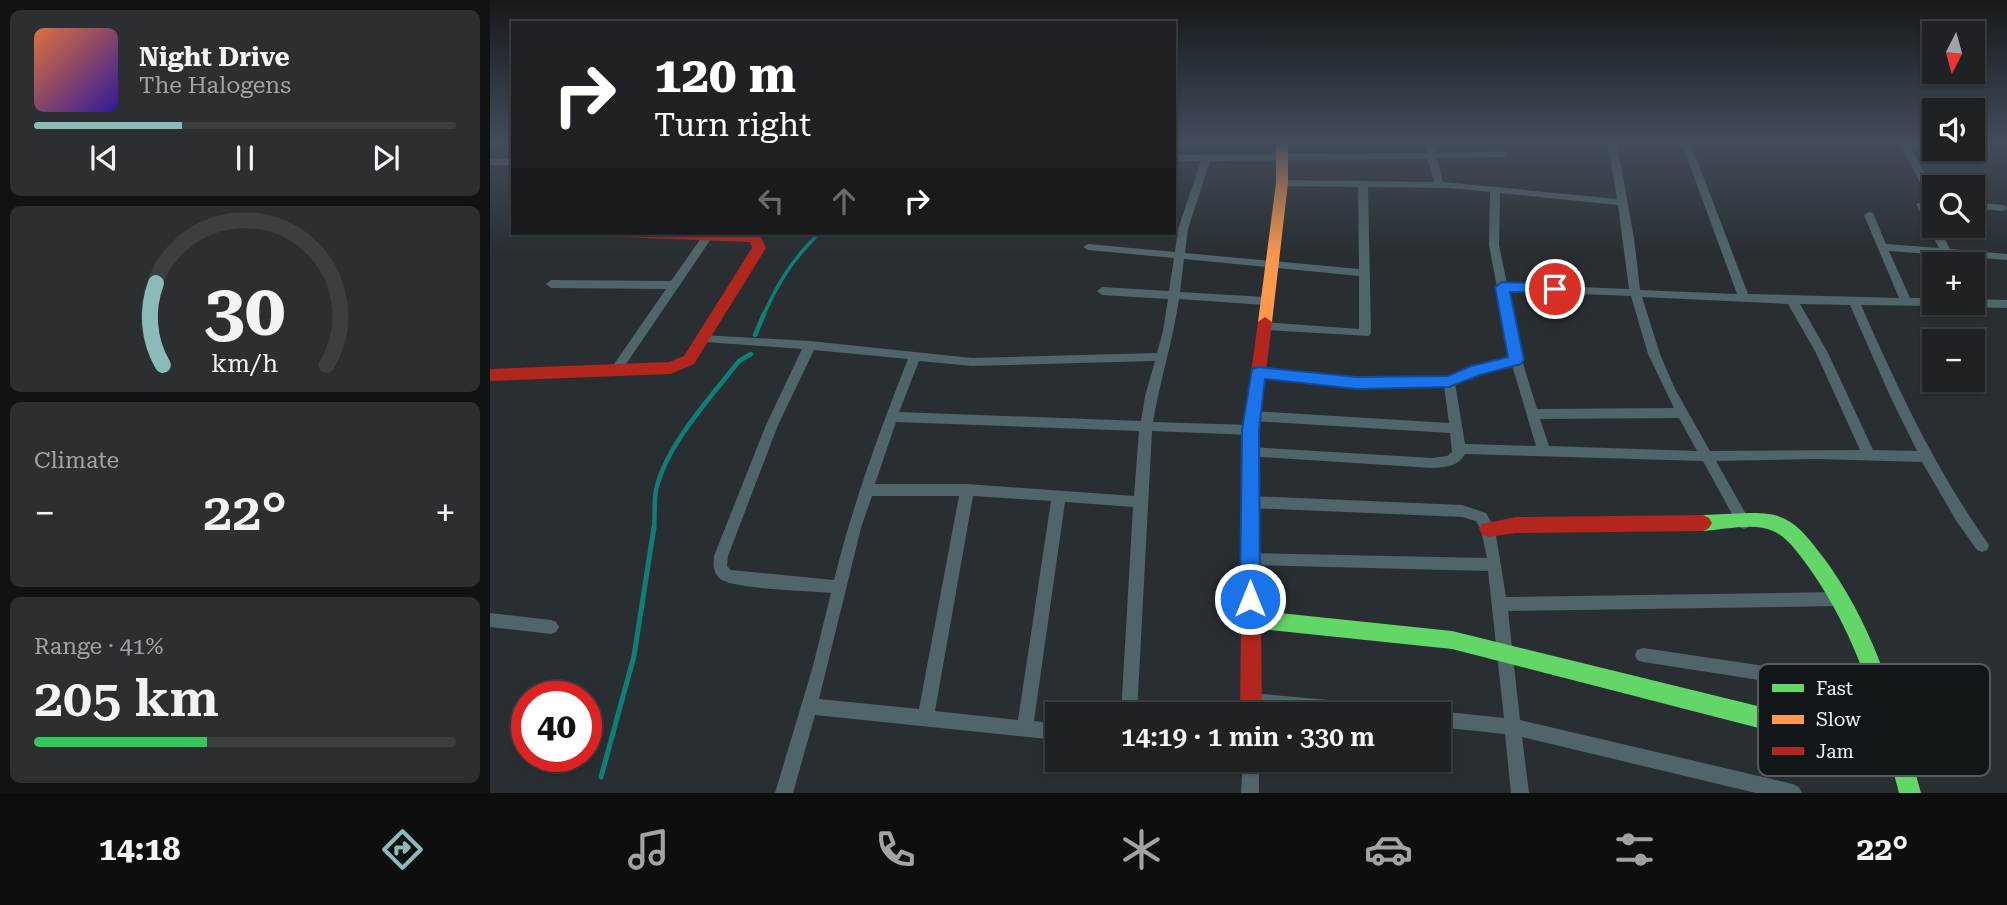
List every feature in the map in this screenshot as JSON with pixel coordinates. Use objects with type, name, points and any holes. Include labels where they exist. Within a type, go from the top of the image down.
[{"type":"street","points":[[1130,702],[1140,502],[1151,397],[1174,297],[1183,229],[1199,181]]},
{"type":"street","points":[[1438,181],[1439,185]]},
{"type":"street","points":[[1619,181],[1635,292],[1654,354],[1682,413],[1744,523]]},
{"type":"street","points":[[1700,181],[1744,298]]},
{"type":"street","points":[[1252,702],[1251,423],[1282,183],[1439,185],[1623,203]]},
{"type":"street","points":[[1264,327],[1365,333],[1363,184]]},
{"type":"street","points":[[1495,190],[1494,245],[1516,360],[1544,451]]},
{"type":"street","points":[[1985,206],[2003,208]]},
{"type":"street","points":[[1869,215],[1906,302]]},
{"type":"street","points":[[490,374],[671,368],[689,360],[759,248],[759,243],[755,238],[678,235]]},
{"type":"street","points":[[616,370],[708,236]]},
{"type":"street","points":[[1940,238],[1948,252]]},
{"type":"street","points":[[1088,247],[1270,262],[1364,273]]},
{"type":"street","points":[[1883,247],[1948,252]]},
{"type":"street","points":[[1985,255],[2007,257]]},
{"type":"street","points":[[551,284],[672,285]]},
{"type":"street","points":[[1502,287],[1793,300],[1922,302]]},
{"type":"street","points":[[1102,291],[1265,301]]},
{"type":"street","points":[[1793,300],[1822,353],[1869,456]]},
{"type":"street","points":[[1854,301],[1882,367],[1927,457],[1953,505],[1982,546]]},
{"type":"street","points":[[1985,303],[2007,304]]},
{"type":"street","points":[[705,338],[810,345],[972,362],[1014,363],[1162,357]]},
{"type":"street","points":[[810,345],[772,425],[721,556],[720,568],[726,575],[736,578],[840,587]]},
{"type":"street","points":[[784,793],[854,528],[891,417],[915,356]]},
{"type":"street","points":[[1258,373],[1357,383],[1449,381],[1476,370],[1516,360]]},
{"type":"street","points":[[1250,452],[1432,463],[1455,459],[1459,449],[1449,381]]},
{"type":"street","points":[[1533,414],[1682,413]]},
{"type":"street","points":[[891,417],[1147,428],[1251,423],[1456,428]]},
{"type":"street","points":[[1459,449],[1706,456],[1927,457]]},
{"type":"street","points":[[867,491],[967,490],[1140,502]]},
{"type":"street","points":[[925,719],[967,490]]},
{"type":"street","points":[[1025,729],[1059,495]]},
{"type":"street","points":[[1250,502],[1462,511],[1481,517],[1488,529],[1495,565],[1520,793]]},
{"type":"street","points":[[1488,529],[1516,525],[1772,522],[1784,525],[1796,535],[1840,599],[1873,664]]},
{"type":"street","points":[[1250,559],[1495,565]]},
{"type":"street","points":[[1499,604],[1840,599]]},
{"type":"street","points":[[1250,619],[1452,640],[1758,717]]},
{"type":"street","points":[[490,620],[551,627]]},
{"type":"street","points":[[1643,655],[1758,672]]},
{"type":"street","points":[[809,706],[1045,731]]},
{"type":"street","points":[[1451,720],[1513,727],[1793,793]]},
{"type":"street","points":[[1250,793],[1251,772]]},
{"type":"street","points":[[1905,776],[1910,793]]},
{"type":"waterway","points":[[764,314],[787,272],[817,235]]},
{"type":"waterway","points":[[755,335],[764,314]]},
{"type":"waterway","points":[[654,529],[656,490],[669,456],[691,422],[739,361],[751,354]]},
{"type":"waterway","points":[[601,777],[634,656],[654,527]]},
{"type":"traffic: fast","points":[[1703,523],[1765,521],[1778,524],[1788,531],[1829,580],[1846,608],[1872,664]]},
{"type":"traffic: fast","points":[[1250,619],[1452,640],[1758,717]]},
{"type":"traffic: fast","points":[[1905,776],[1910,793]]},
{"type":"traffic: slow","points":[[1265,322],[1282,181]]},
{"type":"traffic: jam","points":[[490,375],[671,368],[689,360],[759,248],[755,238],[672,235]]},
{"type":"traffic: jam","points":[[1251,702],[1251,430],[1265,322]]},
{"type":"traffic: jam","points":[[1488,529],[1516,525],[1703,523]]},
{"type":"route","points":[[1250,599],[1251,430],[1258,373],[1357,383],[1449,381],[1476,370],[1516,360],[1502,287],[1555,289]]}]
